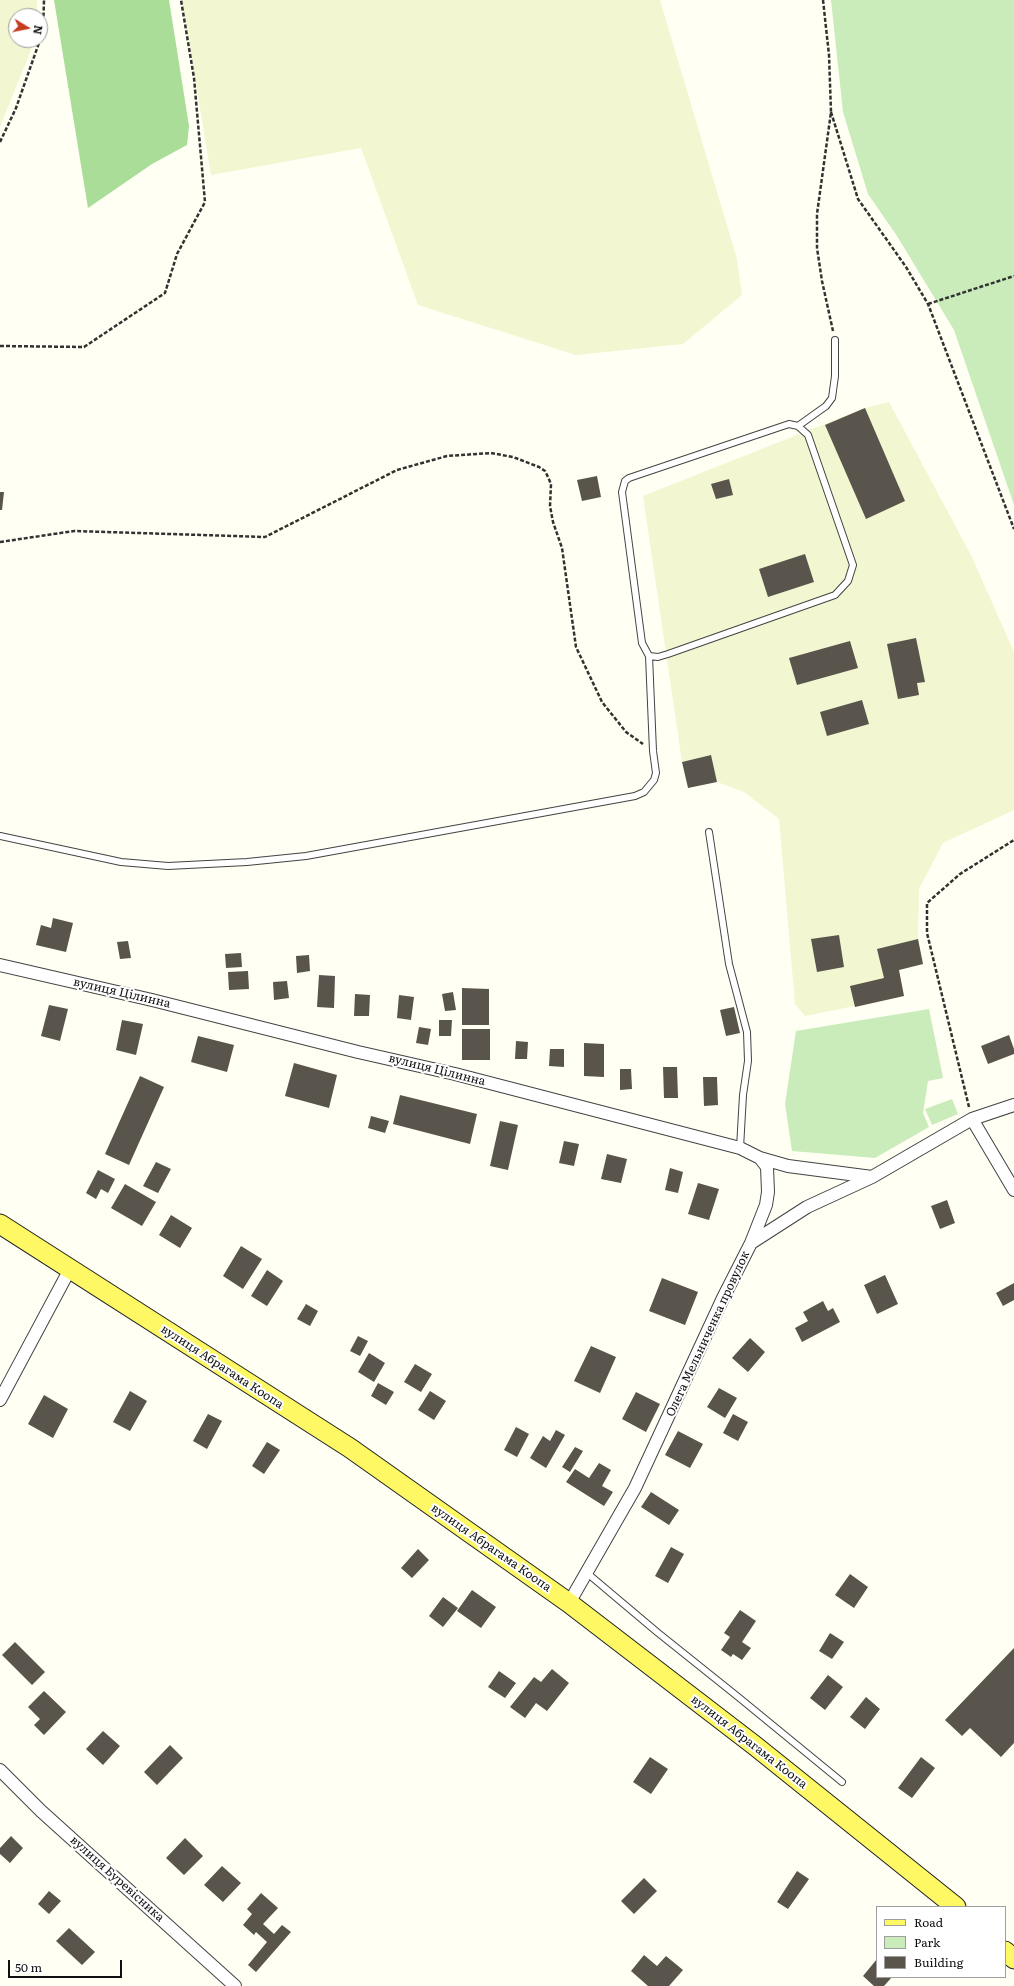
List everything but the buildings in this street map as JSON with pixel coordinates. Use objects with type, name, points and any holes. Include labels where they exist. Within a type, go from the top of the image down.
[{"type":"main road","name":"вулиця Абрагама Коопа","points":[[0,1224],[350,1448],[569,1603],[754,1745],[955,1906]]},
{"type":"main road","points":[[1006,1952],[1014,1959]]},
{"type":"street","name":"вулиця Цілинна","points":[[0,966],[138,997],[358,1052],[455,1074],[740,1148],[760,1158],[788,1166],[872,1177]]},
{"type":"street","name":"Олега Мельниченка провулок","points":[[569,1603],[635,1488],[724,1298],[752,1243],[807,1207],[872,1177],[972,1119],[1014,1105]]},
{"type":"street","points":[[972,1119],[1014,1190]]},
{"type":"street","points":[[752,1243],[766,1205],[768,1192],[767,1168],[760,1158]]},
{"type":"street","points":[[0,1400],[70,1269]]},
{"type":"street","name":"вулиця Буревісника","points":[[0,1770],[41,1811],[235,1986]]},
{"type":"lane","points":[[798,426],[826,406],[832,398],[835,376],[835,340]]},
{"type":"lane","points":[[0,836],[122,862],[168,866],[247,862],[306,856],[635,796],[644,792],[654,780],[656,773],[653,751],[650,656],[642,643],[622,492],[625,482],[629,478],[789,424],[798,426],[808,435],[853,565],[848,581],[835,595],[668,654],[658,657],[650,656]]},
{"type":"lane","points":[[709,832],[729,964],[747,1032],[748,1061],[743,1095],[740,1148]]},
{"type":"lane","points":[[587,1573],[657,1632],[842,1782]]},
{"type":"path","points":[[0,346],[84,347],[165,294],[177,254],[205,202],[194,78],[181,0]]},
{"type":"path","points":[[823,0],[829,55],[831,112],[817,214],[817,248],[822,281],[835,340]]},
{"type":"path","points":[[0,142],[16,108],[37,48]]},
{"type":"path","points":[[831,112],[858,199],[906,267],[928,304],[1014,529]]},
{"type":"path","points":[[928,304],[1014,276]]},
{"type":"path","points":[[0,542],[74,531],[265,537],[397,470],[447,456],[491,453],[513,457],[545,471],[551,484],[550,506],[553,522],[562,548],[571,607],[572,628],[576,647],[588,673],[602,702],[626,732],[653,751]]},
{"type":"path","points":[[972,1119],[926,934],[927,903],[960,874],[1014,840]]},
{"type":"green space","points":[[0,0],[37,0],[37,8],[8,8],[8,48],[32,48],[0,127]]},
{"type":"green space","points":[[54,0],[169,0],[189,126],[187,145],[152,164],[88,208]]},
{"type":"green space","points":[[182,0],[660,0],[737,259],[742,295],[683,344],[576,355],[418,305],[361,148],[211,175]]},
{"type":"green space","points":[[831,0],[1014,0],[1014,505],[954,330],[897,236],[868,194],[843,112]]},
{"type":"green space","points":[[889,402],[972,557],[1014,652],[1014,810],[943,843],[919,889],[918,939],[923,964],[899,970],[904,996],[805,1016],[795,1004],[779,819],[744,792],[717,782],[711,755],[682,762],[643,496],[865,408]]},
{"type":"green space","points":[[929,1009],[943,1078],[928,1081],[923,1113],[929,1127],[875,1158],[792,1151],[785,1104],[796,1031]]},
{"type":"green space","points":[[952,1099],[958,1114],[932,1125],[925,1109]]}]
